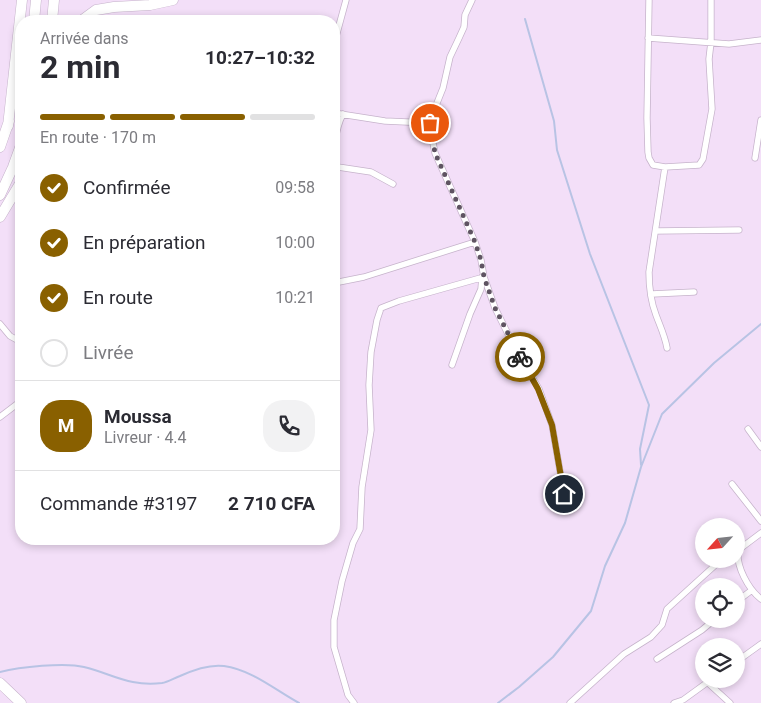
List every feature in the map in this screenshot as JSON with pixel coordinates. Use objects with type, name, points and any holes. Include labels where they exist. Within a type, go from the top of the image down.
[{"type":"highway","points":[[20,15],[22,0]]},
{"type":"highway","points":[[35,15],[36,0]]},
{"type":"highway","points":[[53,15],[54,0]]},
{"type":"highway","points":[[89,15],[96,10],[150,5],[174,0]]},
{"type":"highway","points":[[8,126],[15,63]]},
{"type":"highway","points":[[0,147],[15,101]]},
{"type":"highway","points":[[0,195],[15,162]]},
{"type":"highway","points":[[0,217],[15,192]]},
{"type":"highway","points":[[0,683],[18,701]]},
{"type":"street","points":[[340,22],[346,0]]},
{"type":"street","points":[[452,365],[470,314],[482,289],[483,277],[481,260],[475,242],[435,153],[430,123],[443,88],[450,57],[464,27],[472,0]]},
{"type":"street","points":[[649,0],[648,152],[653,165],[665,167],[699,165],[703,159],[712,109],[709,59],[711,0]]},
{"type":"street","points":[[648,38],[740,43],[761,40]]},
{"type":"street","points":[[340,114],[385,121],[430,123]]},
{"type":"street","points":[[340,122],[343,114]]},
{"type":"street","points":[[755,158],[761,120]]},
{"type":"street","points":[[340,167],[372,172],[393,184]]},
{"type":"street","points":[[665,167],[649,272],[655,313],[667,348]]},
{"type":"street","points":[[656,231],[739,230]]},
{"type":"street","points":[[340,282],[364,277],[475,242]]},
{"type":"street","points":[[483,277],[495,308],[538,389],[552,425],[564,494]]},
{"type":"street","points":[[354,703],[348,694],[334,647],[334,620],[344,574],[353,543],[360,529],[362,487],[371,430],[369,385],[377,320],[381,308],[483,277]]},
{"type":"street","points":[[652,294],[694,292]]},
{"type":"street","points":[[0,324],[10,336],[15,339]]},
{"type":"street","points":[[0,417],[15,406]]},
{"type":"street","points":[[748,429],[761,447]]},
{"type":"street","points":[[732,484],[761,521]]},
{"type":"street","points":[[745,544],[761,533]]},
{"type":"street","points":[[570,703],[624,654],[651,637],[662,625],[667,609],[712,568]]},
{"type":"street","points":[[741,568],[752,590],[761,599]]},
{"type":"street","points":[[745,595],[752,590]]},
{"type":"street","points":[[657,659],[704,628]]},
{"type":"street","points":[[745,656],[761,644]]},
{"type":"street","points":[[674,703],[683,700],[699,688]]},
{"type":"street","points":[[716,688],[730,703]]},
{"type":"waterway","points":[[525,19],[554,121],[557,150],[590,254],[649,405],[640,449],[641,465]]},
{"type":"waterway","points":[[498,703],[553,657],[591,611],[605,566],[625,523],[641,467],[662,414],[714,363],[761,324]]},
{"type":"waterway","points":[[0,672],[18,668],[66,665],[84,667],[130,682],[150,684],[164,682],[201,668],[224,666],[254,676],[299,703]]},
{"type":"way so far","points":[[430,123],[430,134],[435,153],[475,242],[484,277],[495,308],[520,357]]},
{"type":"route","points":[[520,357],[538,389],[552,425],[564,494]]}]
